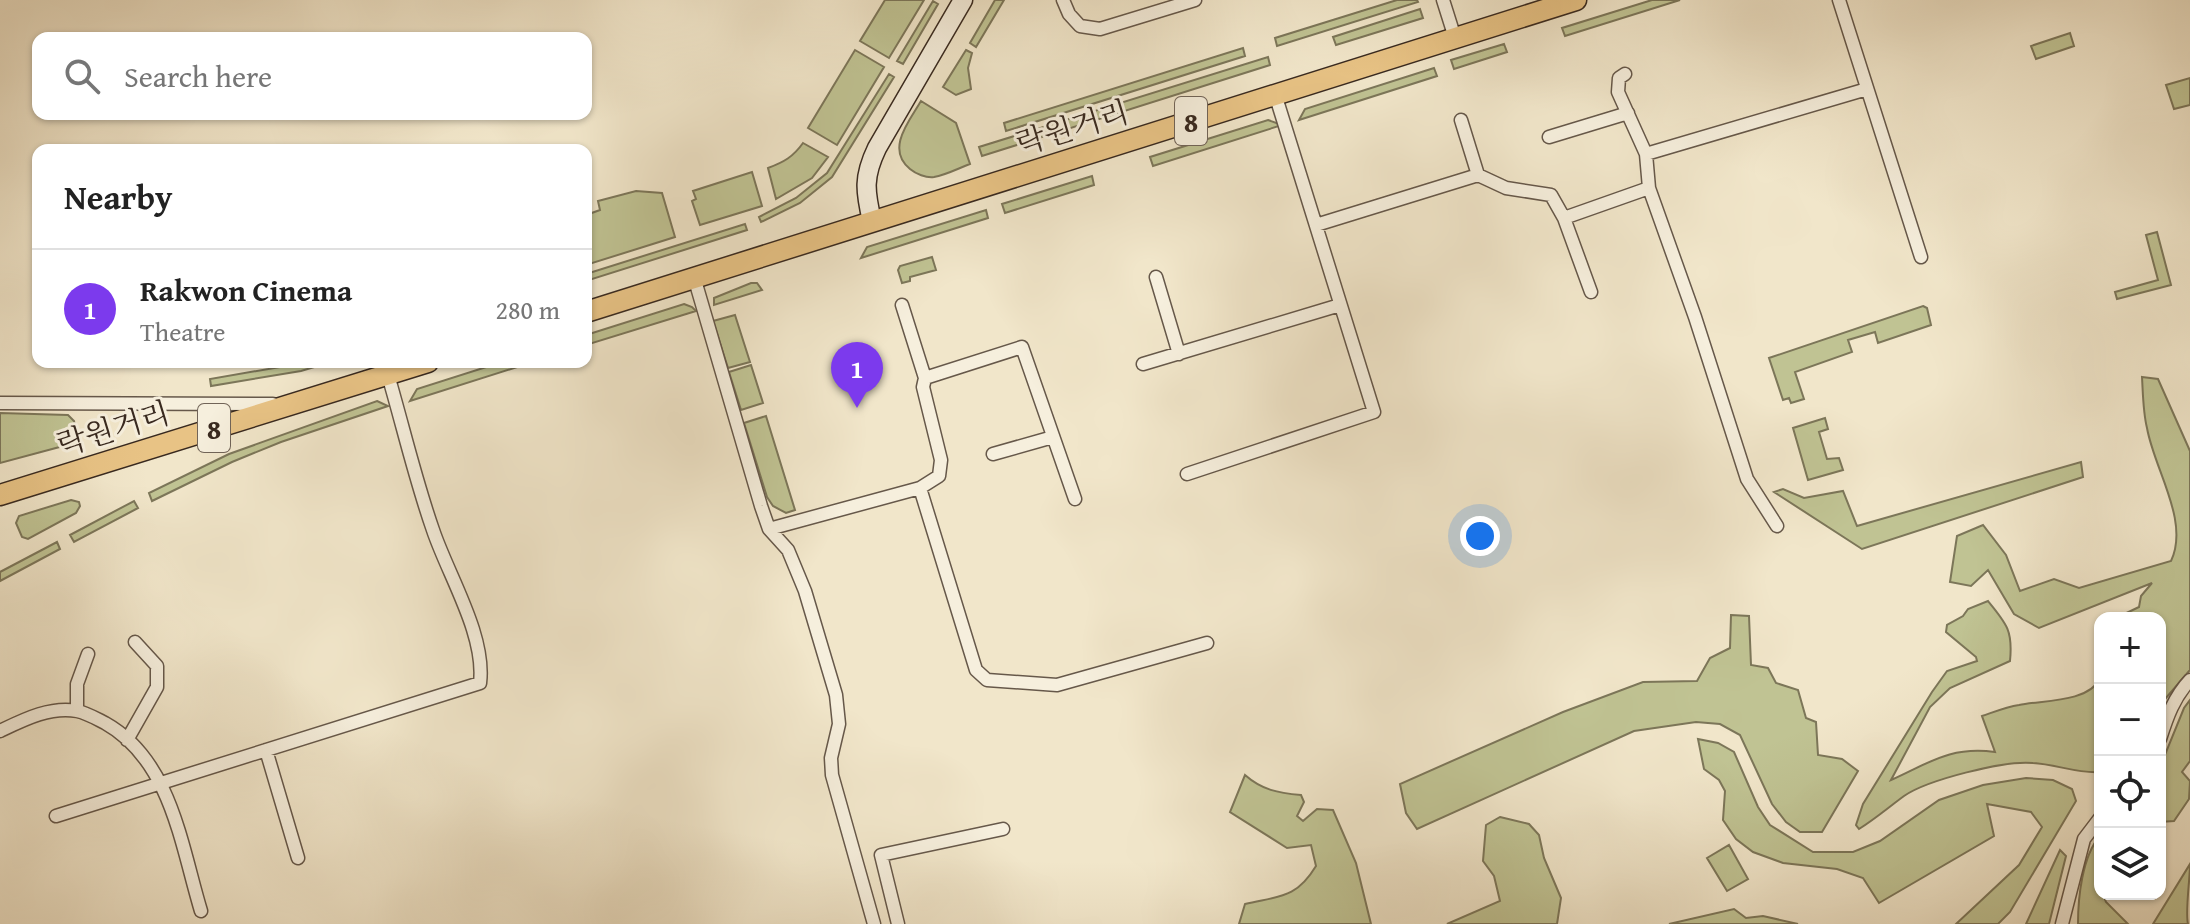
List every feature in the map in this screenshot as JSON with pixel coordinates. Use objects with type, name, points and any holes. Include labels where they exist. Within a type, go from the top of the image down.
[{"type":"main road","name":"락원거리","points":[[592,310],[1576,0]]},
{"type":"main road","name":"락원거리","points":[[0,495],[410,368]]},
{"type":"street","points":[[872,221],[866,196],[866,171],[963,0]]},
{"type":"street","points":[[1063,0],[1069,14],[1080,26],[1100,29],[1195,0]]},
{"type":"street","points":[[1443,0],[1455,38]]},
{"type":"street","points":[[1839,0],[1921,257]]},
{"type":"street","points":[[1625,74],[1619,78],[1618,92],[1646,154],[1649,188],[1695,317],[1747,479],[1777,526]]},
{"type":"street","points":[[1646,154],[1867,89]]},
{"type":"street","points":[[1187,474],[1374,412],[1275,94]]},
{"type":"street","points":[[1549,137],[1628,113]]},
{"type":"street","points":[[1461,120],[1478,175]]},
{"type":"street","points":[[1316,225],[1478,175],[1506,188],[1551,195],[1564,218],[1591,292]]},
{"type":"street","points":[[1564,218],[1649,188]]},
{"type":"street","points":[[694,277],[769,529],[788,550],[805,591],[836,695],[839,724],[831,758],[832,775],[874,924]]},
{"type":"street","points":[[1156,277],[1179,354]]},
{"type":"street","points":[[769,529],[920,488],[939,476],[941,460],[923,387],[925,378],[902,305]]},
{"type":"street","points":[[1143,364],[1340,305]]},
{"type":"street","points":[[925,378],[1022,347],[1075,499]]},
{"type":"street","points":[[56,816],[480,683],[482,668],[469,619],[432,529],[388,375]]},
{"type":"street","points":[[0,403],[288,405]]},
{"type":"street","points":[[993,454],[1053,437]]},
{"type":"street","points":[[920,488],[976,670],[987,680],[1057,685],[1207,643]]},
{"type":"street","points":[[127,740],[157,687],[157,666],[135,642]]},
{"type":"street","points":[[77,711],[77,684],[88,654]]},
{"type":"street","points":[[2166,720],[2190,680]]},
{"type":"street","points":[[0,731],[34,715],[77,711],[118,731],[143,755],[162,783],[201,911]]},
{"type":"street","points":[[266,750],[298,858]]},
{"type":"street","points":[[2062,924],[2084,839],[2094,826]]},
{"type":"street","points":[[898,924],[881,855],[1003,829]]},
{"type":"green space","points":[[885,0],[924,0],[889,58],[860,41]]},
{"type":"green space","points":[[995,0],[1004,0],[976,47],[970,43]]},
{"type":"green space","points":[[1397,0],[1418,2],[1277,46],[1275,38]]},
{"type":"green space","points":[[1652,0],[1680,0],[1565,36],[1562,28]]},
{"type":"green space","points":[[933,1],[938,4],[903,64],[897,61]]},
{"type":"green space","points":[[1420,9],[1423,18],[1336,45],[1333,37]]},
{"type":"green space","points":[[2070,33],[2074,46],[2036,59],[2031,46]]},
{"type":"green space","points":[[1504,44],[1507,52],[1454,69],[1451,60]]},
{"type":"green space","points":[[1243,48],[1245,56],[1006,131],[1004,123]]},
{"type":"green space","points":[[855,50],[884,67],[837,145],[808,128]]},
{"type":"green space","points":[[966,50],[972,53],[968,68],[971,89],[956,95],[943,87]]},
{"type":"green space","points":[[1268,57],[1270,65],[982,156],[979,147]]},
{"type":"green space","points":[[1434,68],[1437,76],[1299,120],[1305,109]]},
{"type":"green space","points":[[889,74],[894,77],[832,177],[800,203],[761,222],[759,217],[796,198],[827,173]]},
{"type":"green space","points":[[2190,78],[2190,105],[2174,109],[2166,85]]},
{"type":"green space","points":[[921,101],[956,123],[970,164],[931,177],[915,172],[903,161],[900,153],[902,135]]},
{"type":"green space","points":[[1268,120],[1282,125],[1153,166],[1150,157]]},
{"type":"green space","points":[[803,143],[828,157],[812,178],[776,199],[768,168],[788,158]]},
{"type":"green space","points":[[752,172],[762,206],[700,225],[692,201],[696,199],[693,191]]},
{"type":"green space","points":[[1092,176],[1094,185],[1005,213],[1002,204]]},
{"type":"green space","points":[[636,191],[662,193],[675,237],[592,263],[592,213],[600,210],[598,201]]},
{"type":"green space","points":[[986,210],[988,218],[861,258],[867,247]]},
{"type":"green space","points":[[745,224],[747,230],[592,279],[592,272]]},
{"type":"green space","points":[[2157,232],[2171,285],[2117,299],[2115,292],[2158,280],[2146,235]]},
{"type":"green space","points":[[932,257],[936,270],[910,277],[910,281],[902,283],[898,270],[900,266]]},
{"type":"green space","points":[[757,283],[762,290],[714,305],[714,298]]},
{"type":"green space","points":[[684,304],[696,311],[592,343],[592,333]]},
{"type":"green space","points":[[1923,306],[1927,308],[1931,325],[1878,343],[1875,332],[1848,340],[1852,352],[1795,372],[1804,399],[1791,403],[1789,398],[1783,400],[1769,358]]},
{"type":"green space","points":[[735,315],[750,362],[728,368],[713,321]]},
{"type":"green space","points":[[751,365],[763,403],[741,410],[729,372]]},
{"type":"green space","points":[[274,368],[311,368],[211,386],[210,379]]},
{"type":"green space","points":[[483,368],[514,368],[410,401],[417,389]]},
{"type":"green space","points":[[2142,377],[2158,379],[2190,451],[2190,670],[2166,698],[2166,612],[2129,612],[2139,607],[2141,596],[2152,583],[2039,628],[2014,614],[1988,570],[1971,586],[1950,582],[1957,536],[1983,525],[2006,555],[2020,591],[2054,579],[2079,588],[2171,561],[2176,545],[2174,512],[2151,444]]},
{"type":"green space","points":[[377,401],[388,406],[281,442],[152,501],[149,493],[229,454]]},
{"type":"green space","points":[[0,413],[68,415],[74,421],[75,434],[67,445],[0,463]]},
{"type":"green space","points":[[766,416],[795,510],[786,513],[773,506],[767,497],[744,423]]},
{"type":"green space","points":[[1825,418],[1828,429],[1819,432],[1827,459],[1839,458],[1843,470],[1808,480],[1793,428]]},
{"type":"green space","points":[[2081,462],[2083,477],[1862,549],[1774,492],[1783,489],[1804,498],[1843,491],[1857,526]]},
{"type":"green space","points":[[71,500],[79,502],[76,513],[28,539],[22,537],[16,523],[19,516]]},
{"type":"green space","points":[[134,501],[138,508],[74,542],[70,535]]},
{"type":"green space","points":[[57,542],[60,549],[0,581],[0,572]]},
{"type":"green space","points":[[1988,601],[2007,628],[2010,661],[1950,688],[1930,707],[1891,780],[1952,754],[1995,752],[1982,716],[2014,706],[2075,696],[2094,687],[2094,772],[2020,763],[1967,772],[1915,790],[1859,829],[1856,825],[1863,804],[1932,692],[1947,671],[1977,661],[1946,632],[1947,625],[1963,616],[1968,609]]},
{"type":"green space","points":[[1731,615],[1749,616],[1751,665],[1768,668],[1776,683],[1798,690],[1806,718],[1816,722],[1818,755],[1842,759],[1858,771],[1822,832],[1800,832],[1786,822],[1772,804],[1740,735],[1720,724],[1696,722],[1634,731],[1417,829],[1406,813],[1400,784],[1563,712],[1643,682],[1697,681],[1710,658],[1730,648]]},
{"type":"green space","points":[[2190,700],[2190,761],[2182,772],[2190,781],[2189,799],[2174,821],[2166,822],[2166,752]]},
{"type":"green space","points":[[1698,739],[1718,743],[1734,752],[1758,807],[1770,825],[1813,852],[1853,852],[1880,841],[1939,800],[1983,785],[2026,778],[2053,780],[2072,789],[2076,801],[2010,912],[1998,924],[1956,924],[2019,865],[2042,827],[2031,812],[1987,804],[1994,836],[1879,903],[1863,878],[1837,869],[1783,863],[1753,852],[1736,839],[1723,820],[1725,791],[1719,780],[1704,769]]},
{"type":"green space","points":[[1245,775],[1271,790],[1301,795],[1304,802],[1297,816],[1303,821],[1317,809],[1333,810],[1356,863],[1371,924],[1239,924],[1245,904],[1294,890],[1316,866],[1311,845],[1287,848],[1230,812]]},
{"type":"green space","points":[[1500,817],[1529,824],[1539,835],[1544,858],[1561,898],[1557,924],[1447,924],[1500,901],[1494,876],[1483,861],[1486,825]]},
{"type":"green space","points":[[2094,844],[2094,900],[2105,900],[2128,924],[2078,924],[2080,890]]},
{"type":"green space","points":[[1729,845],[1748,879],[1727,891],[1707,858]]},
{"type":"green space","points":[[2060,850],[2066,856],[2049,924],[2026,924]]},
{"type":"green space","points":[[2190,864],[2188,924],[2153,924]]},
{"type":"green space","points":[[1734,909],[1746,918],[1763,916],[1798,924],[1669,924]]},
{"type":"place","name":"Rakwon Cinema","points":[[857,408]]}]
